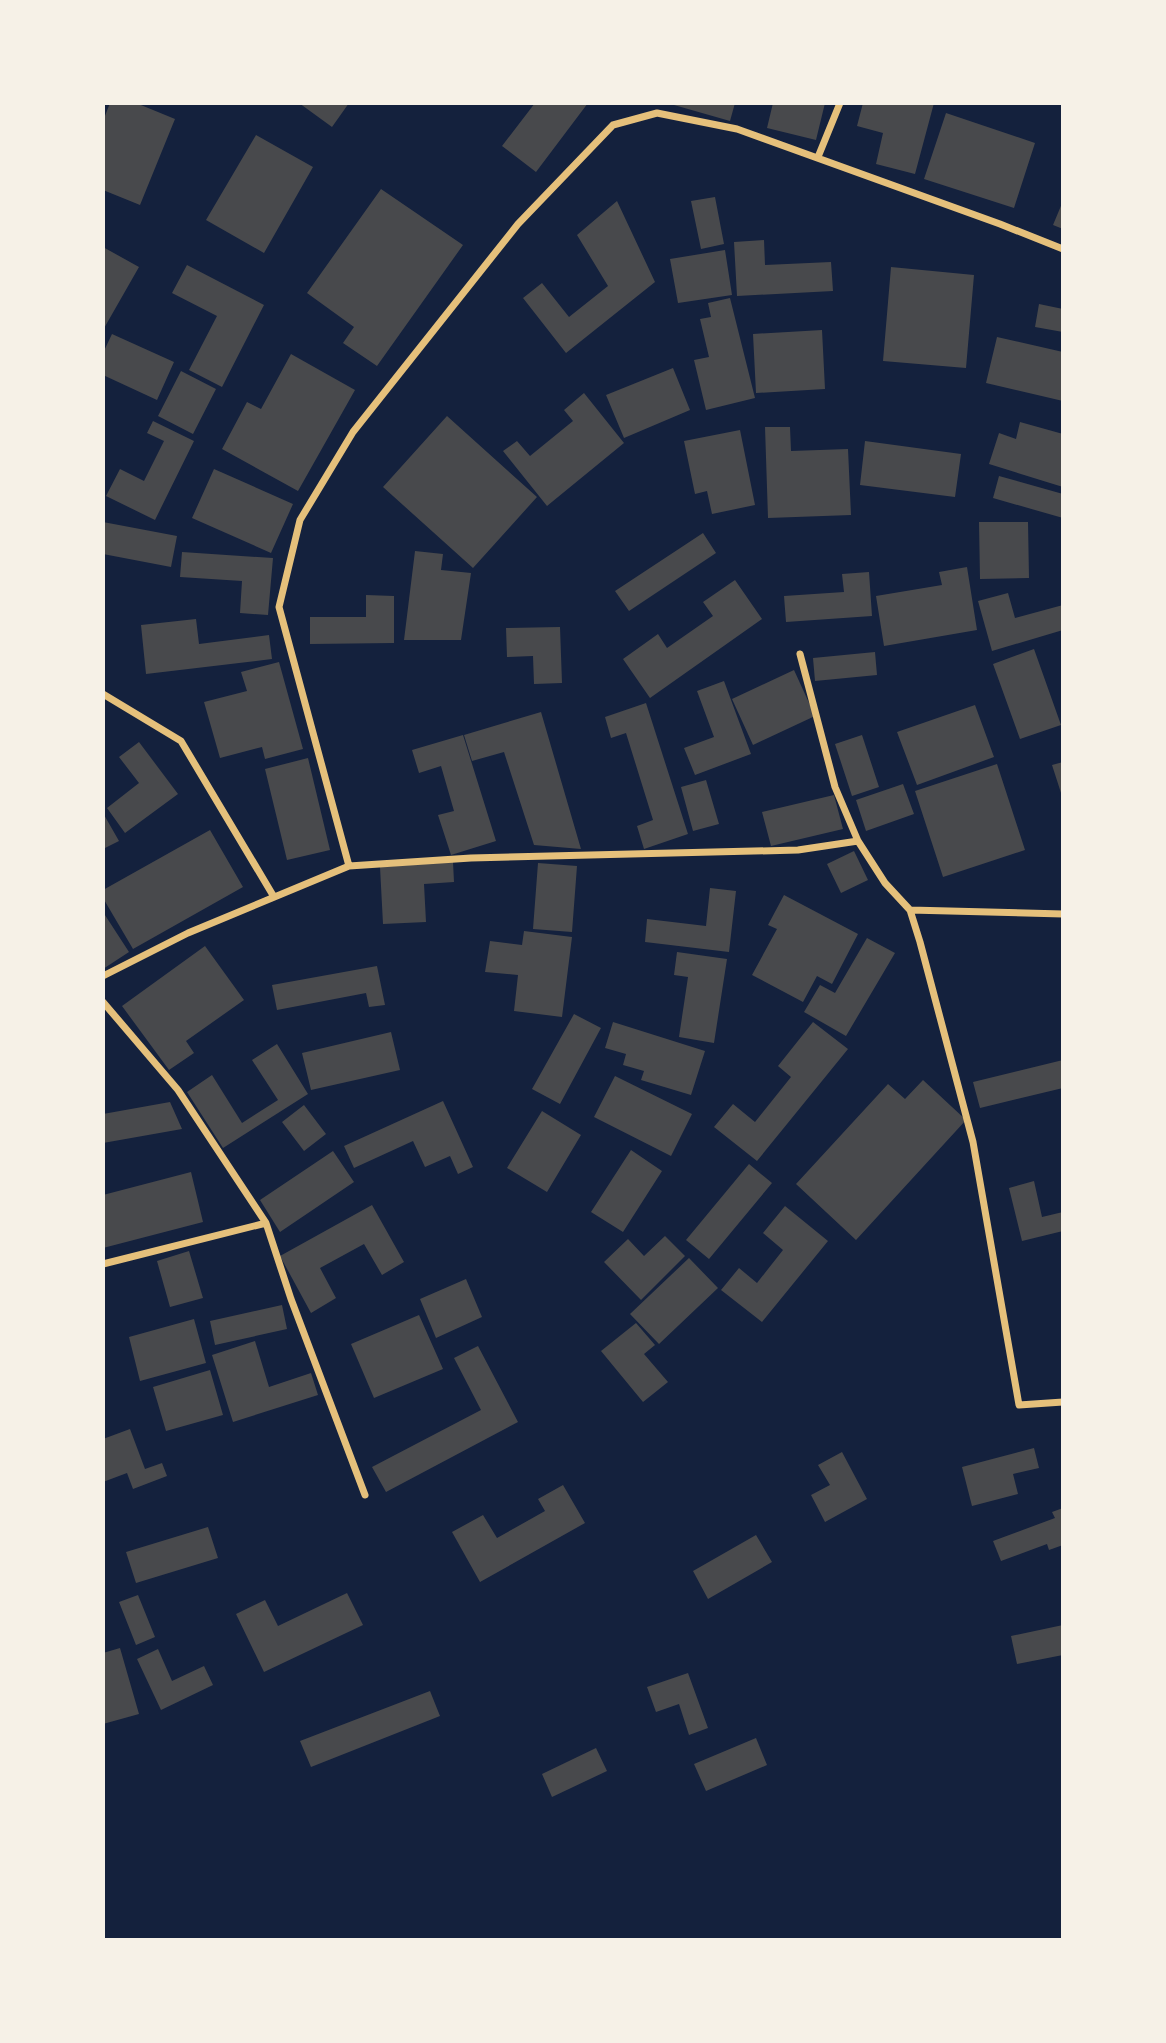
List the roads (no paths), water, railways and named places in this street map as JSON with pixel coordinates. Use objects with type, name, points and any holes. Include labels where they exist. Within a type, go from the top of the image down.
[{"type":"street","points":[[818,157],[840,103]]},
{"type":"street","points":[[349,866],[279,607],[300,520],[353,432],[518,224],[613,125],[657,113],[737,128],[1063,248]]},
{"type":"street","points":[[800,654],[835,787],[858,841],[886,883],[910,910],[973,1142],[1019,1405],[1063,1402]]},
{"type":"street","points":[[103,694],[181,741],[274,897]]},
{"type":"street","points":[[103,976],[188,933],[349,866],[457,858],[797,850],[858,841]]},
{"type":"street","points":[[910,910],[1063,914]]},
{"type":"street","points":[[103,1002],[178,1090],[266,1223],[291,1299],[366,1495]]},
{"type":"street","points":[[103,1264],[266,1223]]}]
